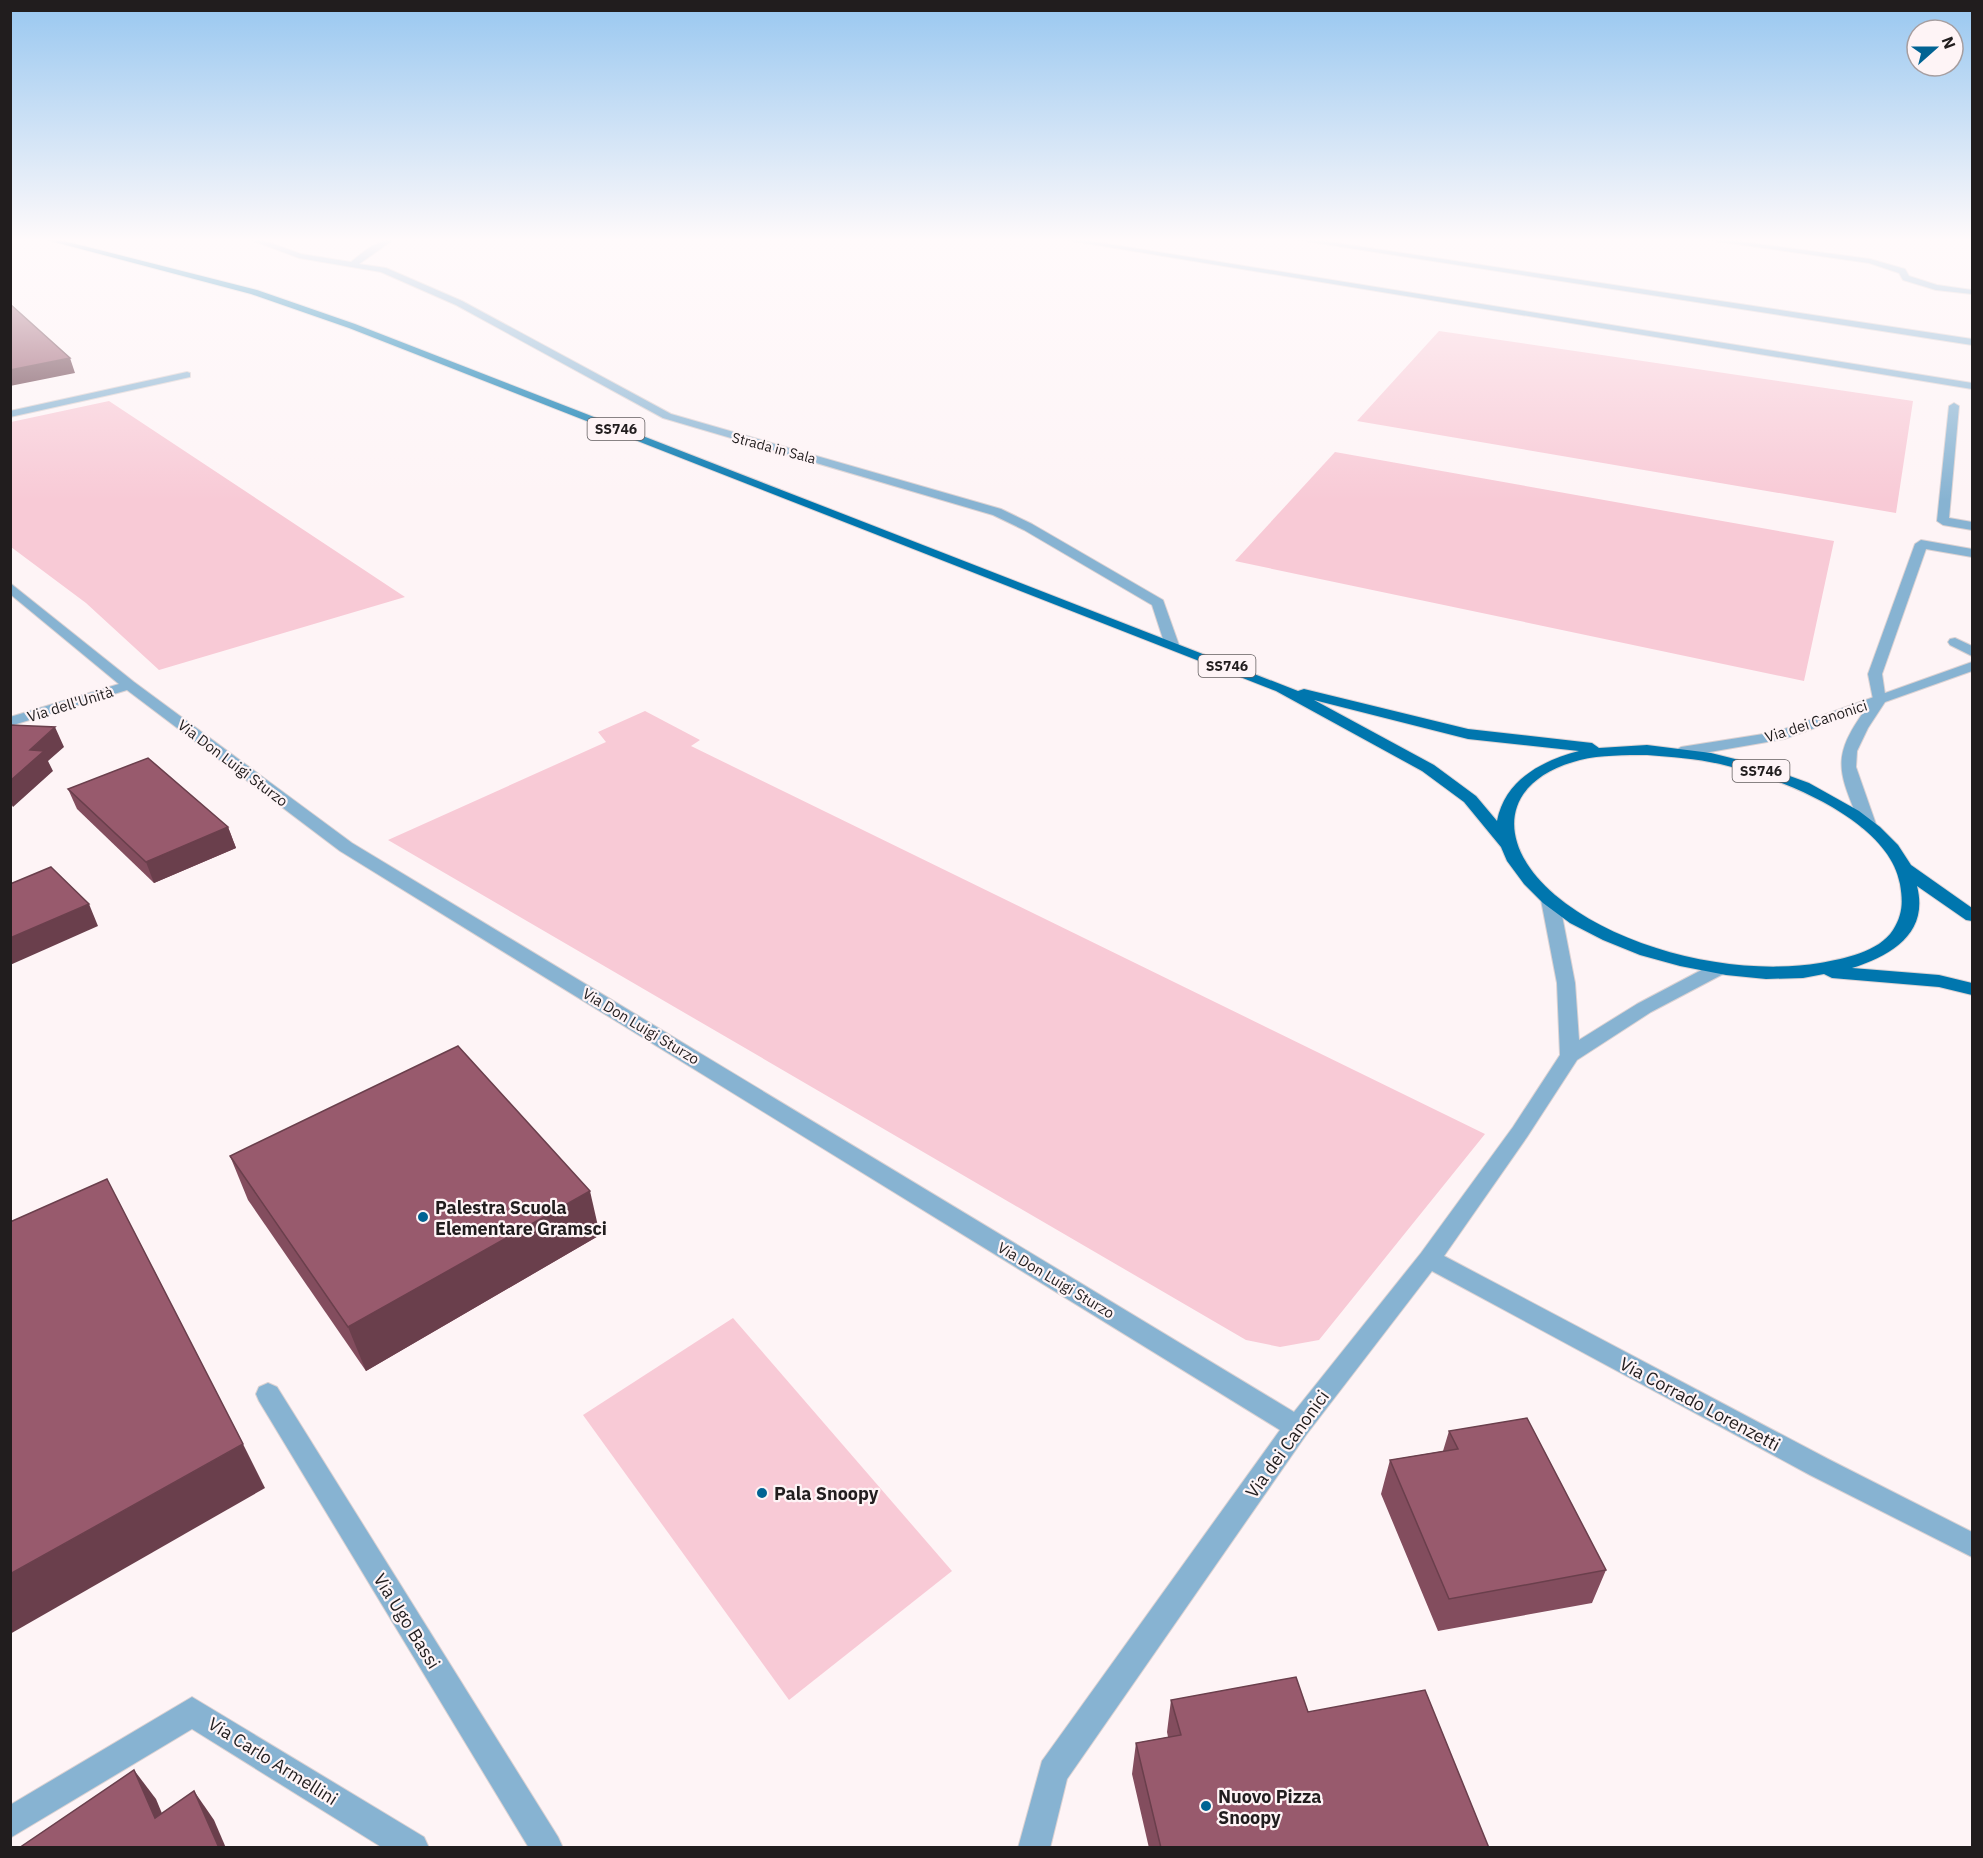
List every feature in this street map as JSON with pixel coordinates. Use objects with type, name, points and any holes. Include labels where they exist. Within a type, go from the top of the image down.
[{"type":"main road","name":"SS746","points":[[354,327],[1281,688],[1428,768],[1470,799],[1506,843],[1522,872],[1550,900],[1606,934],[1654,953],[1718,969],[1769,974],[1818,971],[1939,981],[1972,989]]},
{"type":"main road","name":"SS746","points":[[1281,688],[1468,734],[1614,751],[1682,752],[1733,762],[1784,778],[1831,800],[1869,826],[1891,848],[1905,869],[1972,916]]},
{"type":"main road","name":"SS746","points":[[1506,843],[1505,808],[1525,780],[1563,760],[1614,751]]},
{"type":"main road","name":"SS746","points":[[1818,971],[1868,957],[1901,933],[1912,903],[1905,869]]},
{"type":"street","name":"Strada in Sala","points":[[503,327],[668,416],[997,512],[1028,527],[1158,603],[1172,645]]},
{"type":"street","points":[[1606,327],[1972,386]]},
{"type":"street","points":[[1872,327],[1972,342]]},
{"type":"street","points":[[10,414],[187,375]]},
{"type":"street","points":[[1954,406],[1944,521],[1972,526]]},
{"type":"street","points":[[1879,701],[1875,674],[1921,544],[1972,553]]},
{"type":"street","name":"Via Don Luigi Sturzo","points":[[10,587],[129,685],[346,846],[1297,1427]]},
{"type":"street","points":[[1955,642],[1972,651]]},
{"type":"street","name":"Via dei Canonici","points":[[1682,752],[1779,736],[1972,666]]},
{"type":"street","name":"Via dell'Unità","points":[[10,722],[129,685]]},
{"type":"street","name":"Via dei Canonici","points":[[1869,826],[1854,787],[1848,759],[1857,734],[1879,701]]},
{"type":"street","points":[[1550,900],[1566,983],[1570,1055]]},
{"type":"street","name":"Via dei Canonici","points":[[1034,1848],[1053,1772],[1297,1427],[1429,1259],[1520,1132],[1570,1055],[1644,1008],[1718,969]]},
{"type":"street","name":"Via Corrado Lorenzetti","points":[[1429,1259],[1819,1467],[1972,1545]]},
{"type":"street","name":"Via Ugo Bassi","points":[[268,1394],[547,1848]]},
{"type":"street","name":"Via Carlo Armellini","points":[[10,1823],[192,1712],[413,1848]]},
{"type":"shaded area","points":[[1439,331],[1913,401],[1896,513],[1357,421]]},
{"type":"shaded area","points":[[109,401],[405,597],[159,670],[86,603],[11,547],[11,422]]},
{"type":"shaded area","points":[[1335,452],[1834,541],[1804,681],[1235,561]]},
{"type":"shaded area","points":[[645,711],[700,740],[691,746],[1485,1134],[1319,1340],[1280,1347],[1246,1340],[388,840],[606,742],[598,732]]},
{"type":"shaded area","name":"Pala Snoopy","points":[[733,1318],[952,1571],[789,1700],[583,1415]]},
{"type":"building","points":[[10,327],[35,327],[70,358],[10,370]]},
{"type":"building","points":[[10,725],[55,727],[30,750],[44,751],[10,781]]},
{"type":"building","points":[[148,758],[228,827],[146,862],[68,789]]},
{"type":"building","points":[[51,867],[89,904],[10,938],[10,884]]},
{"type":"building","name":"Palestra Scuola Elementare Gramsci","points":[[458,1046],[590,1191],[348,1327],[230,1156]]},
{"type":"building","points":[[107,1179],[243,1444],[10,1574],[10,1222]]},
{"type":"building","points":[[1527,1418],[1606,1570],[1449,1599],[1390,1460],[1458,1449],[1449,1431]]},
{"type":"building","points":[[1296,1677],[1308,1712],[1425,1690],[1489,1848],[1161,1848],[1136,1743],[1181,1735],[1171,1700]]},
{"type":"building","points":[[134,1770],[155,1818],[194,1791],[219,1848],[19,1848]]},
{"type":"place","name":"Palestra Scuola Elementare Gramsci","points":[[423,1217]]},
{"type":"place","name":"Pala Snoopy","points":[[762,1493]]},
{"type":"place","name":"Nuovo Pizza Snoopy","points":[[1206,1806]]}]
